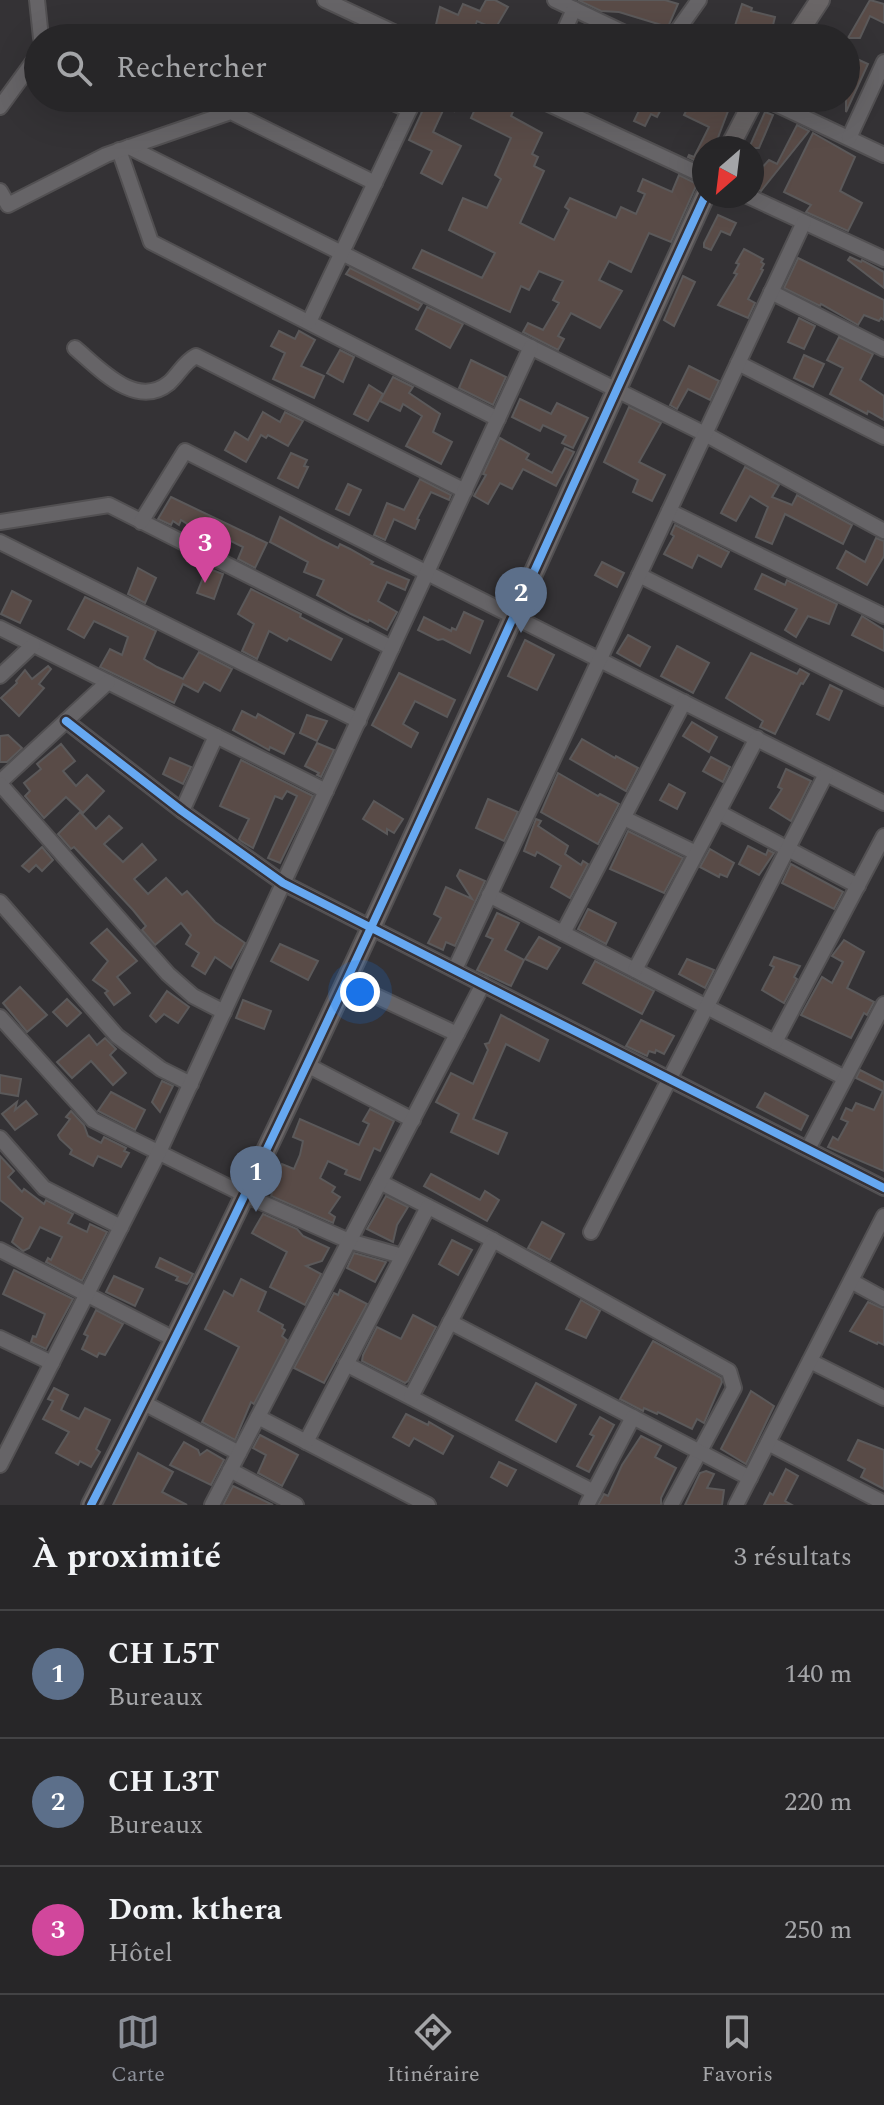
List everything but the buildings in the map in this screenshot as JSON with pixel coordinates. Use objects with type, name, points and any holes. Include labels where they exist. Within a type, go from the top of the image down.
[{"type":"street","points":[[37,0],[40,24]]},
{"type":"street","points":[[325,0],[376,24]]},
{"type":"street","points":[[555,0],[581,7],[611,24]]},
{"type":"street","points":[[682,24],[699,0]]},
{"type":"street","points":[[804,24],[820,0]]},
{"type":"street","points":[[570,24],[581,7]]},
{"type":"street","points":[[849,138],[884,62]]},
{"type":"street","points":[[0,107],[24,74]]},
{"type":"street","points":[[0,191],[8,205],[124,149],[231,112],[375,183]]},
{"type":"street","points":[[309,322],[408,112]]},
{"type":"street","points":[[566,112],[692,170]]},
{"type":"street","points":[[735,136],[748,112]]},
{"type":"street","points":[[793,112],[884,155]]},
{"type":"street","points":[[124,149],[342,253],[705,434],[884,531]]},
{"type":"street","points":[[124,149],[151,242],[498,419]]},
{"type":"street","points":[[764,203],[884,259]]},
{"type":"street","points":[[91,1505],[176,1340],[346,982],[699,208]]},
{"type":"street","points":[[455,969],[804,222]]},
{"type":"street","points":[[771,292],[884,349]]},
{"type":"street","points":[[0,1465],[159,1152],[531,347]]},
{"type":"street","points":[[75,348],[115,382],[141,391],[157,390],[167,384],[196,356],[465,491]]},
{"type":"street","points":[[738,363],[884,437]]},
{"type":"street","points":[[141,522],[185,451],[884,803]]},
{"type":"street","points":[[0,522],[109,505],[392,648]]},
{"type":"street","points":[[669,511],[884,616]]},
{"type":"street","points":[[0,542],[359,721]]},
{"type":"street","points":[[639,575],[884,698]]},
{"type":"street","points":[[0,628],[326,791]]},
{"type":"street","points":[[0,676],[33,645]]},
{"type":"street","points":[[108,682],[0,783],[168,974],[193,996],[224,1012]]},
{"type":"street","points":[[563,933],[684,702]]},
{"type":"street","points":[[66,721],[182,811],[283,883],[884,1188]]},
{"type":"street","points":[[182,811],[216,736]]},
{"type":"street","points":[[635,970],[757,738]]},
{"type":"street","points":[[591,1232],[826,774]]},
{"type":"street","points":[[718,812],[858,886]]},
{"type":"street","points":[[624,818],[696,853]]},
{"type":"street","points":[[775,1042],[884,836]]},
{"type":"street","points":[[489,895],[845,1078]]},
{"type":"street","points":[[0,902],[117,1036],[161,1069],[191,1084]]},
{"type":"street","points":[[346,982],[457,1034]]},
{"type":"street","points":[[212,1505],[483,984]]},
{"type":"street","points":[[808,1149],[884,1004]]},
{"type":"street","points":[[0,1017],[93,1120],[245,1195],[349,1241],[402,1256]]},
{"type":"street","points":[[307,1065],[413,1120]]},
{"type":"street","points":[[0,1138],[44,1188],[121,1227]]},
{"type":"street","points":[[380,1182],[493,1240],[729,1371],[734,1388],[671,1505]]},
{"type":"street","points":[[306,1442],[428,1207]]},
{"type":"street","points":[[736,1505],[884,1216]]},
{"type":"street","points":[[411,1397],[493,1240]]},
{"type":"street","points":[[0,1250],[176,1340]]},
{"type":"street","points":[[851,1281],[884,1299]]},
{"type":"street","points":[[450,1322],[750,1478]]},
{"type":"street","points":[[0,1338],[52,1363]]},
{"type":"street","points":[[810,1361],[884,1398]]},
{"type":"street","points":[[346,1364],[590,1498],[633,1417]]},
{"type":"street","points":[[144,1403],[239,1453]]},
{"type":"street","points":[[258,1417],[428,1505]]},
{"type":"street","points":[[0,1426],[16,1434]]},
{"type":"street","points":[[768,1443],[884,1503]]},
{"type":"street","points":[[230,1470],[296,1505]]},
{"type":"cycle path","points":[[91,1505],[329,1018],[700,208]]},
{"type":"cycle path","points":[[66,721],[182,811],[283,883],[884,1188]]},
{"type":"place","name":"Dom. kthera","points":[[205,583]]},
{"type":"place","name":"CH L3T","points":[[521,633]]},
{"type":"place","name":"CH L5T","points":[[256,1212]]}]
